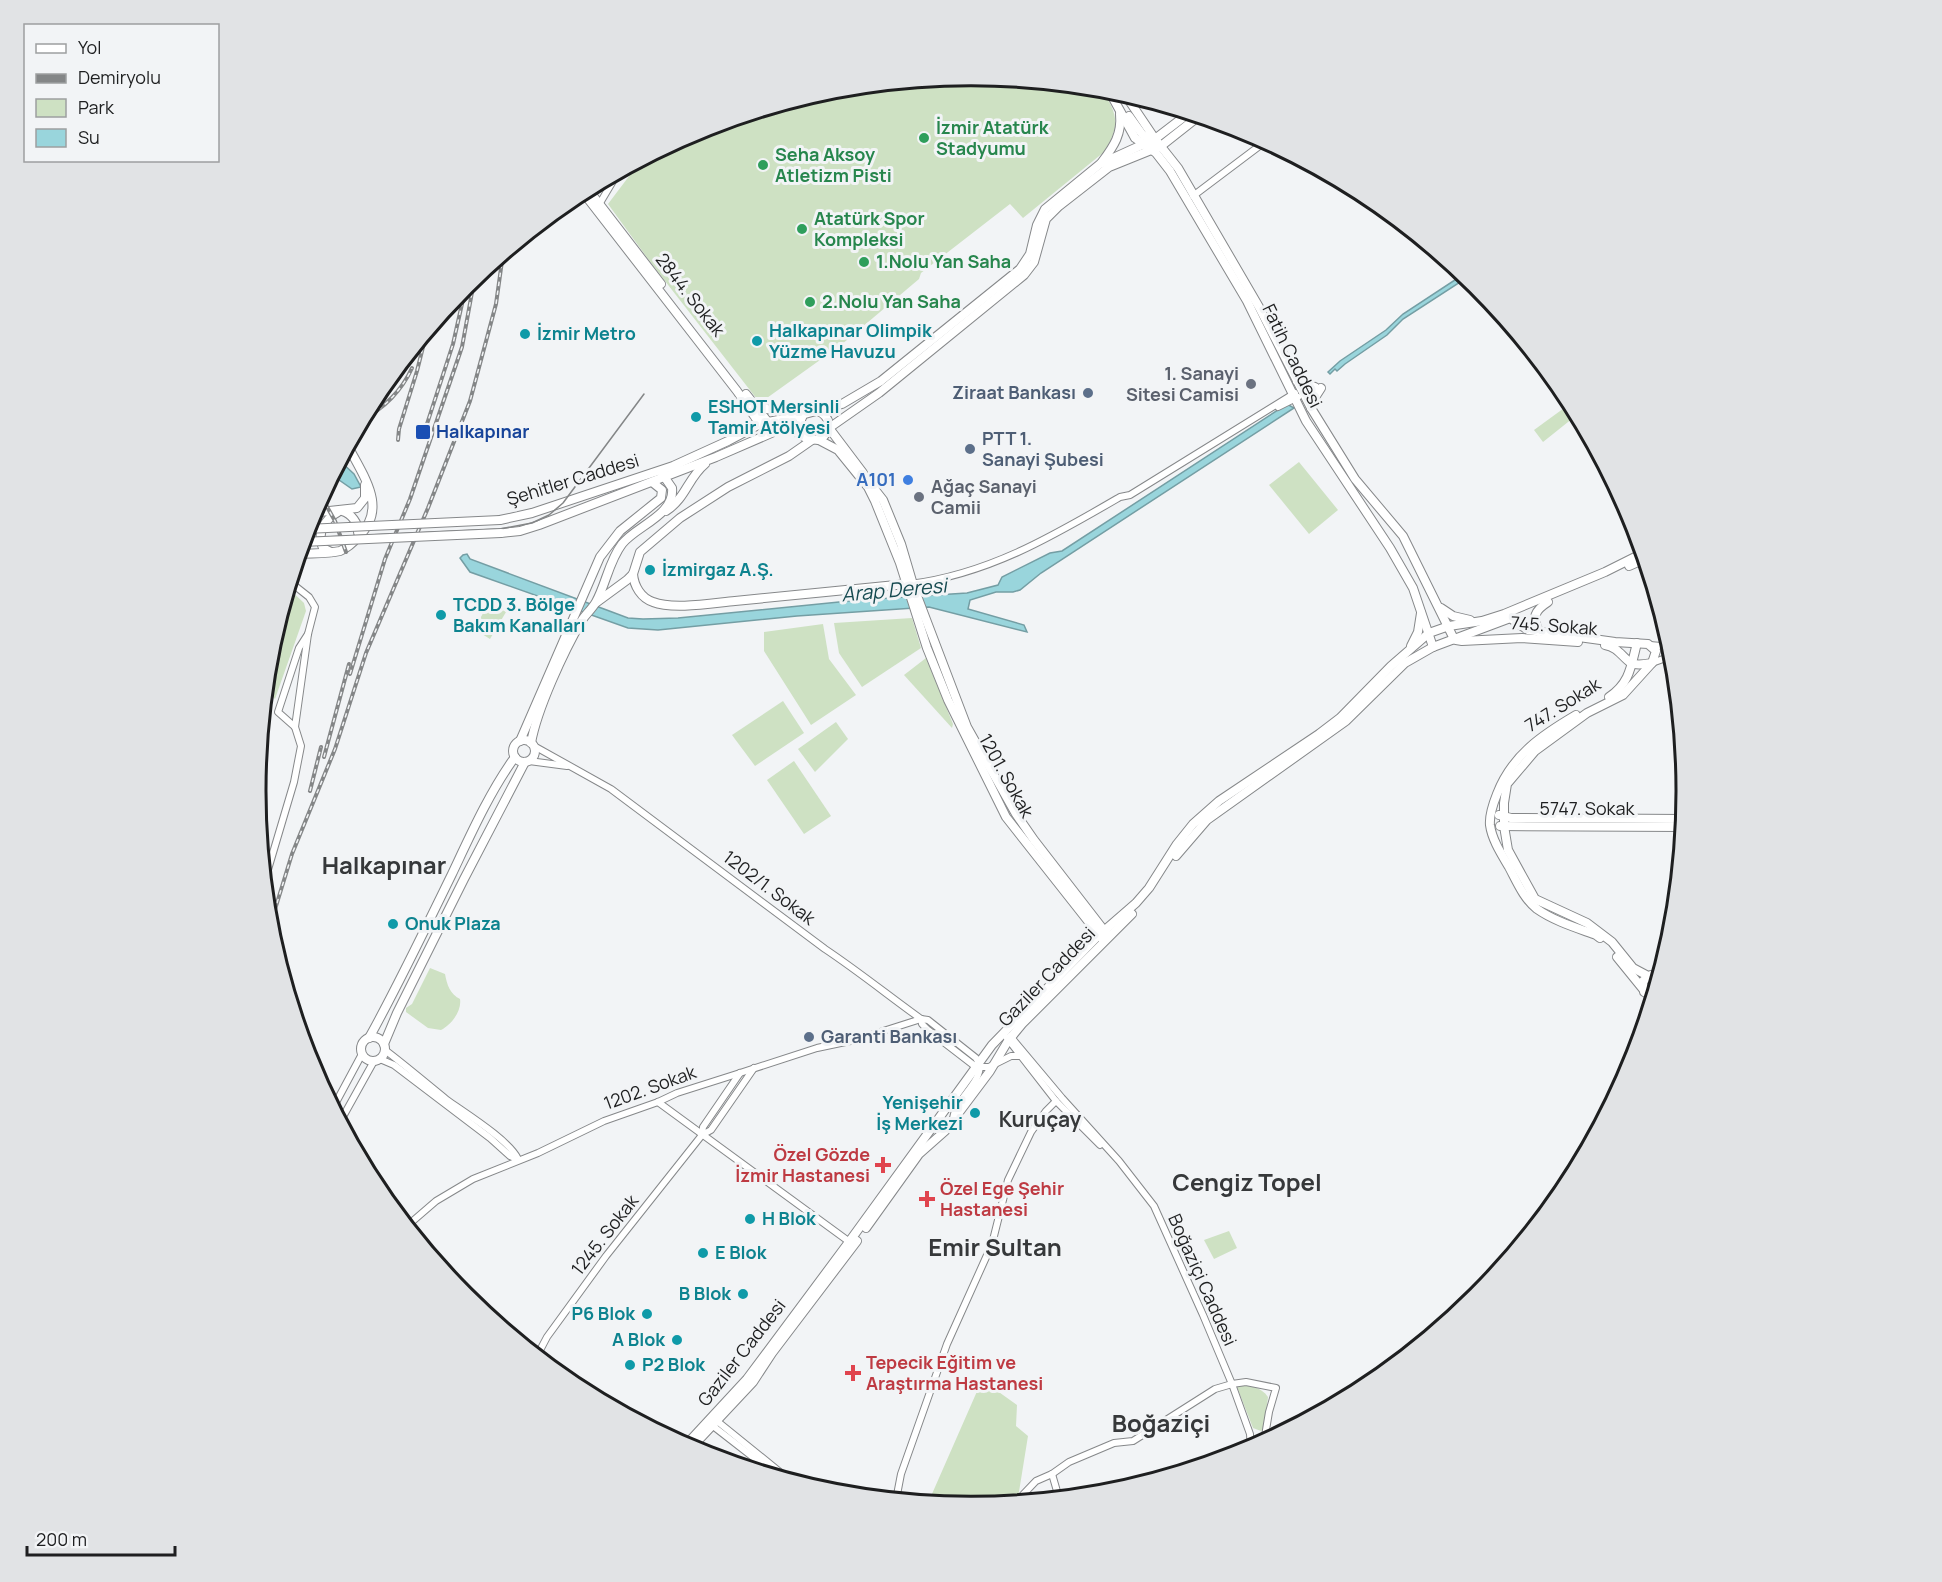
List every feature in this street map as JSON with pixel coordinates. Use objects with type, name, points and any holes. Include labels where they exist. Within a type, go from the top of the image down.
[{"type":"main road","points":[[1100,164],[1112,149],[1119,135],[1121,121],[1114,100]]},
{"type":"main road","points":[[1117,101],[1142,134],[1178,168],[1259,307],[1311,408],[1355,479],[1403,536],[1454,639]]},
{"type":"main road","points":[[1130,104],[1152,144]]},
{"type":"main road","points":[[1152,144],[1183,118]]},
{"type":"main road","points":[[910,586],[703,604],[667,605],[653,603],[640,593],[633,581],[633,574],[640,552],[680,518],[728,487],[789,456],[827,433],[829,428],[879,393],[1024,275],[1034,262],[1046,219],[1059,206],[1109,166],[1191,121]]},
{"type":"main road","name":"Şehitler Caddesi","points":[[311,542],[501,534],[520,531],[651,478],[765,422],[842,405],[881,381],[1020,269],[1030,254],[1037,225],[1045,209],[1100,164],[1152,144]]},
{"type":"main road","name":"Fatih Caddesi","points":[[1152,144],[1247,301],[1306,421],[1390,548],[1413,588],[1433,647]]},
{"type":"main road","name":"2844. Sokak","points":[[594,195],[751,405]]},
{"type":"main road","name":"2844. Sokak","points":[[588,199],[765,422]]},
{"type":"main road","points":[[1297,381],[1318,388],[1311,408]]},
{"type":"main road","points":[[742,434],[750,417],[751,405],[803,415],[799,425],[803,436]]},
{"type":"main road","points":[[818,411],[828,419],[829,428],[883,500],[901,544],[910,586]]},
{"type":"main road","points":[[765,422],[776,431],[793,430],[838,450],[868,487],[883,516],[918,606]]},
{"type":"main road","name":"Şehitler Caddesi","points":[[666,477],[776,431]]},
{"type":"main road","points":[[307,553],[341,550],[367,528],[372,515],[371,493],[352,454]]},
{"type":"main road","points":[[596,602],[622,543],[680,500],[700,467],[716,457]]},
{"type":"main road","points":[[651,478],[666,477],[672,488],[672,496],[666,507],[655,517]]},
{"type":"main road","points":[[515,757],[464,849],[369,1038],[362,1043],[362,1054],[366,1059],[377,1060],[385,1047],[397,1013],[464,879],[527,761],[535,752],[532,744],[534,727],[568,647],[583,597],[600,557],[632,520],[661,498],[662,490],[651,478]]},
{"type":"main road","name":"Şehitler Caddesi","points":[[316,529],[500,520],[532,513],[651,478]]},
{"type":"main road","points":[[323,513],[354,510],[362,504],[366,495],[364,479]]},
{"type":"main road","points":[[332,552],[323,548],[321,534],[328,519],[340,512],[350,515],[358,526],[354,541]]},
{"type":"main road","points":[[610,543],[632,546],[637,552],[638,559]]},
{"type":"main road","points":[[1507,616],[1636,556]]},
{"type":"main road","points":[[1429,633],[1449,626],[1507,616],[1548,602],[1638,562]]},
{"type":"main road","points":[[527,761],[519,761],[513,750],[520,741],[579,616],[633,574]]},
{"type":"main road","points":[[1539,632],[1534,622],[1535,618],[1538,609],[1548,602]]},
{"type":"main road","name":"1201. Sokak","points":[[918,606],[927,648],[948,700],[1006,817],[1104,936]]},
{"type":"main road","name":"1201. Sokak","points":[[918,606],[968,727],[993,775],[1034,840],[1104,936]]},
{"type":"main road","points":[[1438,606],[1453,616],[1482,621]]},
{"type":"main road","points":[[1408,652],[1418,632],[1420,607]]},
{"type":"main road","name":"745. Sokak","points":[[1507,616],[1528,630],[1650,645]]},
{"type":"main road","name":"Gaziler Caddesi","points":[[697,1441],[919,1154],[945,1131],[993,1065],[1007,1037],[1025,1011],[1104,936],[1147,900],[1179,851],[1207,820],[1346,721],[1405,663],[1433,647],[1507,616]]},
{"type":"main road","name":"Gaziler Caddesi","points":[[693,1439],[753,1382],[979,1065],[1136,903],[1193,824],[1219,801],[1340,718],[1390,666],[1429,633]]},
{"type":"main road","name":"745. Sokak","points":[[1454,639],[1462,641],[1522,638],[1611,646],[1632,663]]},
{"type":"main road","name":"747. Sokak","points":[[1490,826],[1490,814],[1504,777],[1525,750],[1541,736],[1622,687],[1637,643]]},
{"type":"main road","points":[[1632,663],[1640,665],[1652,663],[1656,651],[1650,645]]},
{"type":"main road","name":"747. Sokak","points":[[1648,976],[1634,968],[1612,942],[1587,923],[1535,899],[1508,850],[1504,816],[1507,784],[1534,751],[1587,713],[1623,695],[1652,663]]},
{"type":"main road","points":[[520,741],[526,740],[532,744]]},
{"type":"main road","name":"5747. Sokak","points":[[1490,814],[1511,818],[1675,819]]},
{"type":"main road","points":[[1006,817],[1030,841],[1034,840]]},
{"type":"main road","points":[[1490,826],[1502,855],[1524,896],[1532,905],[1552,918],[1596,935],[1647,992]]},
{"type":"main road","name":"5747. Sokak","points":[[1490,826],[1675,827]]},
{"type":"main road","points":[[1647,991],[1643,981],[1651,976]]},
{"type":"main road","points":[[369,1038],[378,1038],[385,1047]]},
{"type":"street","points":[[1193,196],[1258,147]]},
{"type":"street","points":[[600,202],[611,184]]},
{"type":"street","points":[[910,586],[996,562],[1047,539],[1120,497],[1130,495],[1258,416],[1302,393]]},
{"type":"street","points":[[297,584],[299,588]]},
{"type":"street","points":[[270,863],[294,782],[301,746],[295,727],[308,634],[315,607],[309,597],[296,586]]},
{"type":"street","points":[[295,727],[278,712],[299,648],[308,634]]},
{"type":"street","points":[[1650,645],[1661,646]]},
{"type":"street","points":[[1652,663],[1664,659]]},
{"type":"street","name":"1202/1. Sokak","points":[[532,744],[611,789],[647,814],[921,1019],[928,1020],[979,1065]]},
{"type":"street","points":[[527,761],[573,768]]},
{"type":"street","name":"1202. Sokak","points":[[412,1222],[447,1194],[486,1172],[538,1152],[603,1121],[740,1072],[921,1019]]},
{"type":"street","points":[[1007,1037],[1056,1101],[1098,1143],[1157,1216]]},
{"type":"street","name":"Boğaziçi Caddesi","points":[[1007,1037],[1119,1161],[1148,1198],[1203,1315],[1232,1384],[1250,1439]]},
{"type":"street","points":[[385,1047],[449,1104]]},
{"type":"street","points":[[337,1101],[362,1054]]},
{"type":"street","points":[[952,1121],[954,1111],[979,1065],[993,1065],[1011,1056],[1021,1056]]},
{"type":"street","points":[[344,1115],[377,1060],[394,1065],[494,1135],[514,1152],[518,1159]]},
{"type":"street","points":[[702,1135],[711,1130],[754,1068]]},
{"type":"street","points":[[702,1135],[703,1127],[740,1072]]},
{"type":"street","points":[[898,1492],[901,1474],[947,1344],[992,1244],[1008,1180],[1031,1132],[1056,1101]]},
{"type":"street","points":[[658,1102],[779,1189],[849,1245]]},
{"type":"street","points":[[1040,1119],[1075,1122]]},
{"type":"street","name":"1245. Sokak","points":[[540,1350],[547,1337],[600,1265],[702,1135]]},
{"type":"street","points":[[1023,1494],[1036,1481],[1052,1474],[1069,1462],[1114,1443],[1133,1441],[1205,1393],[1232,1384],[1246,1382],[1276,1388],[1266,1432]]},
{"type":"street","points":[[712,1423],[764,1465]]},
{"type":"street","points":[[712,1423],[773,1467]]},
{"type":"street","points":[[1052,1474],[1057,1491]]},
{"type":"green space","name":"Atatürk Spor Kompleksi","points":[[925,87],[1017,87],[1107,99],[1114,112],[1113,134],[1104,152],[1023,218],[1010,204],[921,273],[919,279],[841,345],[760,403],[608,204],[632,173],[659,158],[744,123],[833,99]]},
{"type":"green space","points":[[1564,408],[1571,420],[1543,442],[1534,430]]},
{"type":"green space","points":[[1299,462],[1338,510],[1309,534],[1269,485]]},
{"type":"green space","points":[[294,594],[304,603],[306,611],[275,699],[272,696],[279,653]]},
{"type":"green space","points":[[489,603],[506,612],[490,639],[474,629]]},
{"type":"green space","points":[[912,618],[921,648],[862,687],[839,653],[834,623]]},
{"type":"green space","points":[[823,624],[829,659],[856,695],[811,725],[764,651],[764,632]]},
{"type":"green space","points":[[926,658],[953,724],[952,728],[904,675]]},
{"type":"green space","points":[[783,701],[804,733],[755,766],[732,735]]},
{"type":"green space","points":[[836,722],[848,739],[815,772],[798,749]]},
{"type":"green space","points":[[794,761],[831,816],[804,834],[767,780]]},
{"type":"green space","points":[[430,968],[445,974],[450,989],[460,999],[455,1017],[441,1030],[428,1028],[406,1012],[406,1008],[412,1004]]},
{"type":"green space","points":[[1229,1231],[1237,1248],[1214,1259],[1204,1240]]},
{"type":"green space","points":[[982,1380],[1017,1405],[1016,1426],[1028,1436],[1019,1495],[931,1495]]},
{"type":"green space","points":[[1239,1384],[1259,1389],[1268,1397],[1264,1427],[1261,1431],[1253,1428],[1237,1387]]},
{"type":"water","points":[[1456,279],[1460,282],[1403,319],[1387,335],[1337,371],[1335,369],[1330,374],[1328,372],[1340,361],[1386,330],[1403,314]]},
{"type":"water","points":[[1287,404],[1294,408],[1041,573],[1020,590],[996,592],[970,600],[968,609],[1024,625],[1027,632],[929,607],[797,616],[658,630],[628,628],[470,572],[460,558],[467,554],[470,559],[628,618],[678,618],[859,600],[967,593],[998,585],[1002,577],[1050,553],[1062,551]]},
{"type":"water","points":[[345,466],[354,474],[361,487],[352,489],[338,479]]},
{"type":"tram line","points":[[313,538],[500,529],[532,523],[549,515],[563,503],[644,394]]},
{"type":"railway","points":[[276,907],[292,854],[335,749],[366,653],[428,508],[470,401],[496,304],[501,265]]},
{"type":"railway","points":[[350,674],[385,559],[410,499],[462,347],[472,292]]},
{"type":"railway","points":[[426,427],[453,344],[462,303]]},
{"type":"railway","points":[[398,440],[399,429],[423,348]]},
{"type":"railway","points":[[377,411],[392,398],[412,368]]},
{"type":"railway","points":[[326,505],[335,521],[346,552]]},
{"type":"railway","points":[[324,757],[349,664]]},
{"type":"railway","points":[[310,791],[321,747]]},
{"type":"place","name":"İzmir Atatürk Stadyumu","points":[[924,138]]},
{"type":"place","name":"Seha Aksoy Atletizm Pisti","points":[[763,165]]},
{"type":"place","name":"Atatürk Spor Kompleksi","points":[[802,229]]},
{"type":"place","name":"1.Nolu Yan Saha","points":[[864,262]]},
{"type":"place","name":"2.Nolu Yan Saha","points":[[810,302]]},
{"type":"place","name":"İzmir Metro","points":[[525,334]]},
{"type":"place","name":"Halkapınar Olimpik Yüzme Havuzu","points":[[757,341]]},
{"type":"place","name":"1. Sanayi Sitesi Camisi","points":[[1251,384]]},
{"type":"place","name":"Ziraat Bankası","points":[[1088,393]]},
{"type":"place","name":"ESHOT Mersinli Tamir Atölyesi","points":[[696,417]]},
{"type":"place","name":"Halkapınar","points":[[423,432]]},
{"type":"place","name":"PTT 1. Sanayi Şubesi","points":[[970,449]]},
{"type":"place","name":"A101","points":[[908,480]]},
{"type":"place","name":"Ağaç Sanayi Camii","points":[[919,497]]},
{"type":"place","name":"İzmirgaz A.Ş.","points":[[650,570]]},
{"type":"place","name":"TCDD 3. Bölge Bakım Kanalları","points":[[441,615]]},
{"type":"place","name":"Onuk Plaza","points":[[393,924]]},
{"type":"place","name":"Garanti Bankası","points":[[809,1037]]},
{"type":"place","name":"Yenişehir İş Merkezi","points":[[975,1113]]},
{"type":"place","name":"Özel Gözde İzmir Hastanesi","points":[[883,1165]]},
{"type":"place","name":"Özel Ege Şehir Hastanesi","points":[[927,1199]]},
{"type":"place","name":"H Blok","points":[[750,1219]]},
{"type":"place","name":"E Blok","points":[[703,1253]]},
{"type":"place","name":"B Blok","points":[[743,1294]]},
{"type":"place","name":"P6 Blok","points":[[647,1314]]},
{"type":"place","name":"A Blok","points":[[677,1340]]},
{"type":"place","name":"P2 Blok","points":[[630,1365]]},
{"type":"place","name":"Tepecik Eğitim ve Araştırma Hastanesi","points":[[853,1373]]},
{"type":"district","name":"Halkapınar","points":[[384,866]]},
{"type":"district","name":"Kuruçay","points":[[1040,1120]]},
{"type":"district","name":"Cengiz Topel","points":[[1247,1183]]},
{"type":"district","name":"Emir Sultan","points":[[995,1248]]},
{"type":"district","name":"Boğaziçi","points":[[1161,1424]]},
{"type":"water label","name":"Arap Deresi","points":[[894,590]]}]
